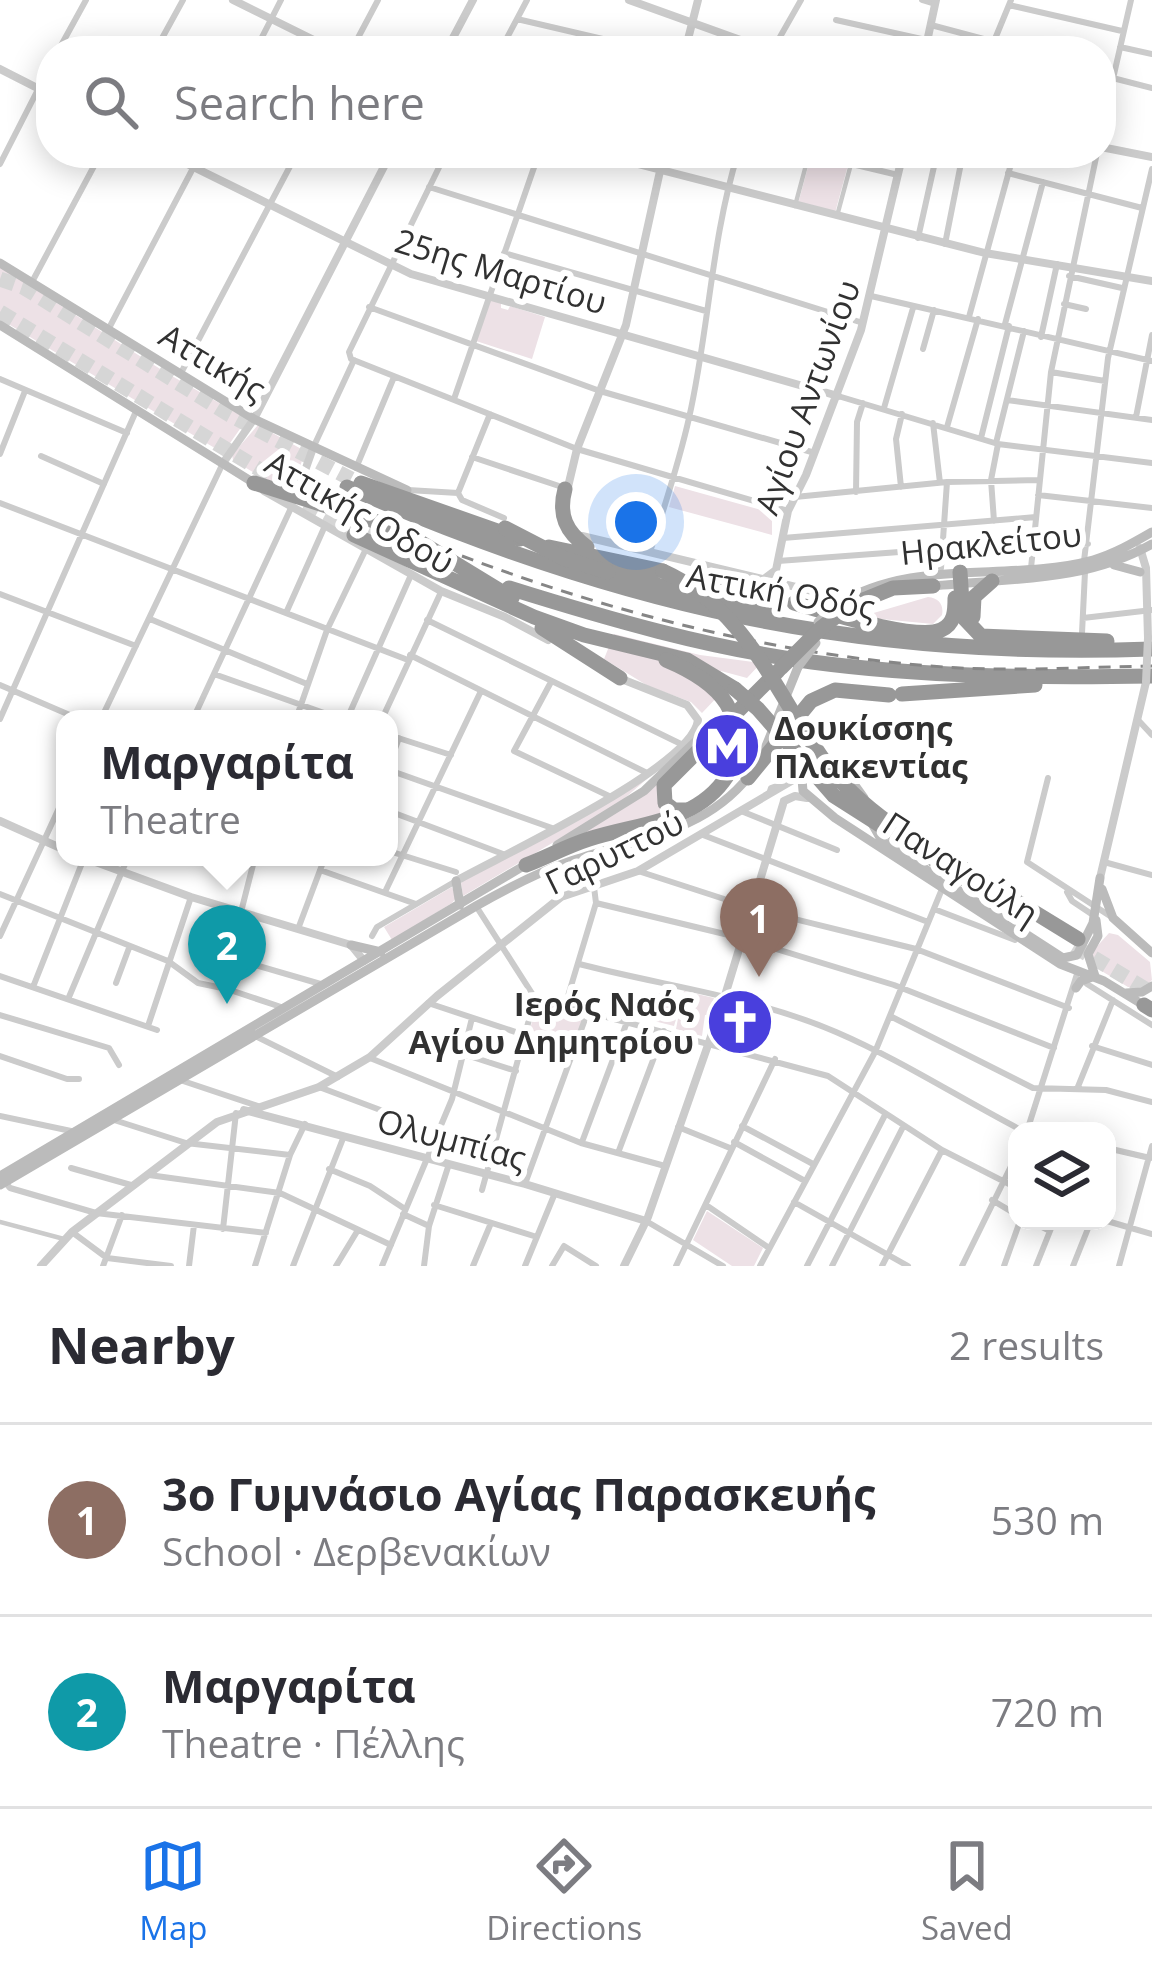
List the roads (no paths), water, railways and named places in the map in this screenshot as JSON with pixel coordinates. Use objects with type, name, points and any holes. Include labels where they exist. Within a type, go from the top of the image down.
[{"type":"highway","name":"Αττική Οδός","points":[[351,478],[501,550],[580,578],[722,615],[845,636],[1022,650],[1150,640]]},
{"type":"highway","points":[[351,478],[509,537],[664,569]]},
{"type":"highway","points":[[254,482],[293,502],[396,528],[510,598],[620,678]]},
{"type":"highway","points":[[565,488],[561,506],[566,526],[585,542]]},
{"type":"highway","points":[[407,490],[664,569],[707,597],[778,664],[824,759],[861,801],[982,885]]},
{"type":"highway","points":[[499,522],[566,560],[845,636]]},
{"type":"highway","points":[[354,535],[668,657],[746,697],[820,782],[852,811],[982,885],[1088,931]]},
{"type":"highway","points":[[501,550],[787,601],[856,621],[934,631],[945,628],[953,618],[954,576]]},
{"type":"highway","points":[[954,576],[965,622],[976,634],[1150,640]]},
{"type":"highway","points":[[992,581],[977,593],[971,610],[981,629],[996,638]]},
{"type":"highway","points":[[702,811],[669,807],[662,796],[664,785],[778,664],[848,604],[892,588],[933,586]]},
{"type":"highway","points":[[908,590],[945,597],[950,615],[934,631]]},
{"type":"highway","name":"Αττική Οδός","points":[[510,598],[788,659],[1150,683]]},
{"type":"highway","points":[[526,865],[584,840],[702,811],[727,776],[733,760],[734,720],[727,702],[710,683],[668,657]]},
{"type":"highway","points":[[748,778],[805,706],[825,693],[896,695],[1150,683]]},
{"type":"highway","points":[[812,770],[804,738],[806,718],[825,693]]},
{"type":"main road","name":"Αττικής","points":[[0,263],[179,376],[313,448],[351,478],[407,490]]},
{"type":"main road","name":"Αττικής Οδού","points":[[0,325],[254,482]]},
{"type":"main road","name":"Ηρακλείτου","points":[[848,604],[899,578],[1108,565],[1152,532]]},
{"type":"main road","name":"Ηρακλείτου","points":[[848,604],[933,586],[954,576],[992,581],[1084,567],[1152,544]]},
{"type":"main road","points":[[1108,565],[1146,572]]},
{"type":"main road","points":[[2,1181],[254,1036],[364,966],[476,906],[554,868],[679,828],[748,778],[772,734],[778,664]]},
{"type":"main road","points":[[2,1181],[75,1131],[364,966],[644,791],[778,664]]},
{"type":"main road","points":[[702,811],[741,795],[785,746],[803,749],[812,770]]},
{"type":"main road","points":[[812,770],[851,780],[853,801],[841,812],[828,813]]},
{"type":"main road","points":[[807,798],[802,788],[812,770]]},
{"type":"main road","name":"Παναγούλη","points":[[851,780],[863,794],[873,831],[882,841],[1063,958],[1074,957],[1088,931]]},
{"type":"main road","name":"Παναγούλη","points":[[807,798],[942,889],[1078,971],[1086,983],[1150,1009]]},
{"type":"main road","points":[[458,877],[460,905]]},
{"type":"main road","points":[[1078,971],[1100,878]]},
{"type":"main road","name":"Παναγούλη","points":[[1100,878],[1103,900],[1113,918],[1151,951]]},
{"type":"main road","points":[[1088,931],[1126,932]]},
{"type":"main road","points":[[1086,983],[1088,931]]},
{"type":"main road","points":[[345,973],[350,964],[346,945],[381,952]]},
{"type":"main road","points":[[1117,996],[1152,986]]},
{"type":"street","points":[[66,36],[86,0]]},
{"type":"street","points":[[163,36],[183,0]]},
{"type":"street","points":[[233,0],[306,36]]},
{"type":"street","points":[[263,36],[281,0]]},
{"type":"street","points":[[359,36],[378,0]]},
{"type":"street","points":[[454,36],[473,0]]},
{"type":"street","points":[[508,36],[527,0]]},
{"type":"street","points":[[629,0],[729,36]]},
{"type":"street","points":[[689,36],[698,0]]},
{"type":"street","points":[[780,36],[801,0]]},
{"type":"street","points":[[922,0],[936,2],[928,36]]},
{"type":"street","points":[[1116,62],[1131,0]]},
{"type":"street","points":[[996,36],[1010,3],[1122,31]]},
{"type":"street","points":[[517,19],[590,36]]},
{"type":"street","points":[[836,20],[891,36]]},
{"type":"street","points":[[931,26],[976,36]]},
{"type":"street","points":[[1119,46],[1152,54]]},
{"type":"street","points":[[0,69],[36,87]]},
{"type":"street","points":[[1116,80],[1152,88]]},
{"type":"street","points":[[0,164],[36,92]]},
{"type":"street","points":[[1116,152],[1152,157]]},
{"type":"street","points":[[32,283],[93,168]]},
{"type":"street","points":[[108,330],[193,168]]},
{"type":"street","name":"25ης Μαρτίου","points":[[196,168],[389,264],[838,396]]},
{"type":"street","points":[[179,376],[289,168]]},
{"type":"street","points":[[105,710],[223,463],[254,419],[383,168]]},
{"type":"street","points":[[197,710],[293,502],[369,308],[438,168]]},
{"type":"street","points":[[453,400],[534,168]]},
{"type":"street","points":[[652,168],[985,254],[1057,264],[1122,288]]},
{"type":"street","points":[[650,552],[690,416],[711,275],[733,168]]},
{"type":"street","points":[[795,206],[804,168]]},
{"type":"street","points":[[836,217],[850,168]]},
{"type":"street","points":[[868,168],[898,175]]},
{"type":"street","name":"Αγίου Αντωνίου","points":[[763,579],[776,572],[788,511],[838,396],[872,296],[900,168]]},
{"type":"street","points":[[919,238],[935,168]]},
{"type":"street","points":[[945,244],[960,168]]},
{"type":"street","points":[[946,427],[1009,168]]},
{"type":"street","points":[[1031,568],[1051,372],[1095,168]]},
{"type":"street","points":[[1082,633],[1084,567],[1109,351],[1152,169]]},
{"type":"street","points":[[472,457],[565,488],[623,333],[660,170]]},
{"type":"street","points":[[1008,173],[1142,208]]},
{"type":"street","points":[[981,438],[1042,182]]},
{"type":"street","points":[[429,187],[863,323]]},
{"type":"street","points":[[503,253],[706,311]]},
{"type":"street","points":[[1041,337],[1057,264]]},
{"type":"street","points":[[1070,271],[1126,274],[1152,281]]},
{"type":"street","points":[[872,296],[1150,360]]},
{"type":"street","points":[[1064,304],[1086,309]]},
{"type":"street","points":[[884,408],[914,306]]},
{"type":"street","points":[[369,308],[600,391],[815,453]]},
{"type":"street","points":[[923,349],[934,310]]},
{"type":"street","points":[[994,521],[991,480],[1024,331]]},
{"type":"street","points":[[1136,417],[1152,335]]},
{"type":"street","points":[[351,357],[577,448],[788,511]]},
{"type":"street","points":[[1051,372],[1105,380]]},
{"type":"street","points":[[351,478],[394,377]]},
{"type":"street","points":[[0,379],[127,433]]},
{"type":"street","points":[[0,454],[25,391]]},
{"type":"street","points":[[838,396],[998,444],[1152,463]]},
{"type":"street","points":[[1007,400],[1152,420]]},
{"type":"street","points":[[856,492],[857,422],[863,403]]},
{"type":"street","points":[[0,719],[138,408]]},
{"type":"street","points":[[458,493],[490,414]]},
{"type":"street","points":[[901,487],[896,439],[902,414]]},
{"type":"street","points":[[934,423],[944,482],[940,549],[954,576]]},
{"type":"street","points":[[577,448],[565,504],[572,526],[585,542],[650,552],[848,604]]},
{"type":"street","points":[[41,456],[104,484]]},
{"type":"street","points":[[795,496],[944,482],[1040,481]]},
{"type":"street","points":[[407,490],[458,493]]},
{"type":"street","points":[[458,493],[499,522]]},
{"type":"street","points":[[1038,495],[1152,508]]},
{"type":"street","name":"Αττικής Οδού","points":[[293,502],[324,528],[441,591],[518,623],[620,678],[687,705],[694,710],[698,725],[684,746]]},
{"type":"street","points":[[0,503],[375,650],[409,658],[650,775]]},
{"type":"street","points":[[783,538],[1036,517]]},
{"type":"street","points":[[286,613],[324,528]]},
{"type":"street","points":[[1034,538],[1088,544]]},
{"type":"street","points":[[1100,878],[1150,683],[1146,572],[1135,547]]},
{"type":"street","points":[[778,561],[940,549]]},
{"type":"street","points":[[299,710],[327,630],[365,550]]},
{"type":"street","points":[[348,710],[411,575]]},
{"type":"street","points":[[386,710],[441,591]]},
{"type":"street","points":[[0,594],[136,646]]},
{"type":"street","points":[[1083,618],[1149,611]]},
{"type":"street","points":[[149,619],[307,684]]},
{"type":"street","points":[[372,937],[376,927],[458,877],[650,775],[684,746],[427,620]]},
{"type":"street","points":[[214,674],[314,710]]},
{"type":"street","points":[[551,682],[513,749],[609,796]]},
{"type":"street","points":[[0,685],[59,710]]},
{"type":"street","points":[[398,865],[482,691]]},
{"type":"street","points":[[1139,721],[1152,735]]},
{"type":"street","points":[[398,741],[451,755]]},
{"type":"street","name":"Γαρυττού","points":[[41,1266],[69,1236],[186,1143],[240,1111],[320,1087],[370,1058],[428,1003],[561,898],[638,871],[812,770]]},
{"type":"street","points":[[398,771],[552,828]]},
{"type":"street","name":"Παναγούλη","points":[[1048,778],[1027,862],[1066,889],[1088,931],[1113,918]]},
{"type":"street","points":[[771,792],[784,801]]},
{"type":"street","points":[[624,1266],[646,1221],[724,999],[784,801],[807,798]]},
{"type":"street","points":[[741,811],[837,850]]},
{"type":"street","points":[[0,936],[56,814]]},
{"type":"street","points":[[398,814],[503,854]]},
{"type":"street","points":[[0,821],[56,846]]},
{"type":"street","points":[[703,835],[928,922]]},
{"type":"street","points":[[398,853],[458,877]]},
{"type":"street","points":[[1104,862],[1152,874]]},
{"type":"street","points":[[33,987],[80,866]]},
{"type":"street","points":[[104,866],[346,945],[364,966]]},
{"type":"street","points":[[69,998],[125,866]]},
{"type":"street","points":[[227,988],[253,866]]},
{"type":"street","points":[[298,929],[322,866]]},
{"type":"street","points":[[385,892],[398,866]]},
{"type":"street","points":[[320,870],[416,904]]},
{"type":"street","points":[[638,871],[916,950],[1070,1009]]},
{"type":"street","points":[[565,1006],[596,903],[594,887]]},
{"type":"street","points":[[760,1266],[875,1052],[942,889]]},
{"type":"street","points":[[0,894],[168,961],[194,982],[227,988],[285,1009]]},
{"type":"street","points":[[148,1026],[191,897]]},
{"type":"street","points":[[596,903],[743,938],[901,988],[1054,1048]]},
{"type":"street","points":[[476,906],[535,998],[828,1076],[942,1150],[1008,1184]]},
{"type":"street","points":[[934,909],[1015,940]]},
{"type":"street","points":[[116,983],[129,948]]},
{"type":"street","points":[[235,959],[325,986]]},
{"type":"street","points":[[579,964],[761,1007],[838,1033],[1009,1122]]},
{"type":"street","points":[[1028,1122],[1070,1009],[1086,983],[1078,971]]},
{"type":"street","points":[[0,976],[157,1030]]},
{"type":"street","points":[[1076,1089],[1117,996],[1152,1025]]},
{"type":"street","points":[[482,1190],[535,998]]},
{"type":"street","points":[[428,1003],[573,1051]]},
{"type":"street","points":[[748,1053],[761,1007]]},
{"type":"street","points":[[525,1184],[588,1011]]},
{"type":"street","points":[[0,1016],[113,1052],[119,1065]]},
{"type":"street","points":[[890,1016],[1040,1089],[1106,1090],[1152,1102]]},
{"type":"street","points":[[382,1266],[439,1132],[472,1018]]},
{"type":"street","points":[[581,1143],[627,1022]]},
{"type":"street","points":[[618,1154],[664,1031]]},
{"type":"street","points":[[254,1036],[338,1077]]},
{"type":"street","points":[[1092,1046],[1152,1065]]},
{"type":"street","points":[[463,1054],[516,1071]]},
{"type":"street","points":[[0,1056],[80,1079]]},
{"type":"street","points":[[370,1058],[581,1143],[665,1166]]},
{"type":"street","points":[[676,1266],[775,1059]]},
{"type":"street","points":[[180,1079],[258,1106]]},
{"type":"street","points":[[320,1087],[439,1132]]},
{"type":"street","points":[[224,1228],[240,1111]]},
{"type":"street","name":"Ολυμπίας","points":[[240,1111],[305,1124],[646,1221]]},
{"type":"street","points":[[807,1266],[885,1115]]},
{"type":"street","points":[[0,1116],[75,1131]]},
{"type":"street","points":[[111,1119],[186,1143],[290,1155]]},
{"type":"street","points":[[255,1266],[290,1155],[305,1124]]},
{"type":"street","points":[[742,1126],[814,1164]]},
{"type":"street","points":[[832,1266],[903,1126]]},
{"type":"street","points":[[678,1127],[732,1145],[805,1180]]},
{"type":"street","points":[[293,1266],[345,1135]]},
{"type":"street","points":[[1119,1266],[1152,1146]]},
{"type":"street","points":[[882,1266],[942,1150]]},
{"type":"street","points":[[1116,1150],[1150,1158]]},
{"type":"street","points":[[424,1266],[434,1205],[449,1164]]},
{"type":"street","points":[[71,1168],[131,1185]]},
{"type":"street","points":[[329,1169],[370,1186],[429,1226]]},
{"type":"street","points":[[962,1266],[1008,1171]]},
{"type":"street","points":[[146,1174],[280,1193],[391,1245]]},
{"type":"street","points":[[2,1181],[10,1188],[97,1214],[266,1233]]},
{"type":"street","points":[[525,1266],[555,1193]]},
{"type":"street","points":[[992,1200],[1008,1211]]},
{"type":"street","points":[[794,1202],[908,1266]]},
{"type":"street","points":[[706,1204],[770,1248]]},
{"type":"street","points":[[434,1205],[537,1237]]},
{"type":"street","points":[[105,1262],[122,1215]]},
{"type":"street","points":[[646,1221],[721,1265]]},
{"type":"street","points":[[0,1222],[69,1236],[105,1262],[171,1266]]},
{"type":"street","points":[[473,1266],[491,1223]]},
{"type":"street","points":[[1116,1224],[1152,1234]]},
{"type":"street","points":[[188,1266],[194,1225]]},
{"type":"street","points":[[336,1266],[358,1230]]},
{"type":"street","points":[[1004,1266],[1014,1230]]},
{"type":"street","points":[[1073,1266],[1087,1230]]},
{"type":"street","points":[[1036,1266],[1049,1231]]},
{"type":"street","points":[[552,1266],[562,1246],[579,1262],[596,1266]]},
{"type":"tunnel","points":[[0,279],[23,287],[230,415],[351,479]]},
{"type":"tunnel","points":[[0,312],[300,494]]},
{"type":"tunnel","points":[[283,496],[354,535]]},
{"type":"tunnel","points":[[349,518],[441,561]]},
{"type":"tunnel","points":[[1074,946],[1152,993]]},
{"type":"railway","points":[[462,556],[644,615],[832,655],[960,668],[1152,666]]},
{"type":"place","name":"Δουκίσσης Πλακεντίας","points":[[727,746]]},
{"type":"place","name":"3ο Γυμνάσιο Αγίας Παρασκευής","points":[[759,977]]},
{"type":"place","name":"Μαργαρίτα","points":[[227,1004]]},
{"type":"place","name":"Ιερός Ναός Αγίου Δημητρίου","points":[[740,1022]]}]
